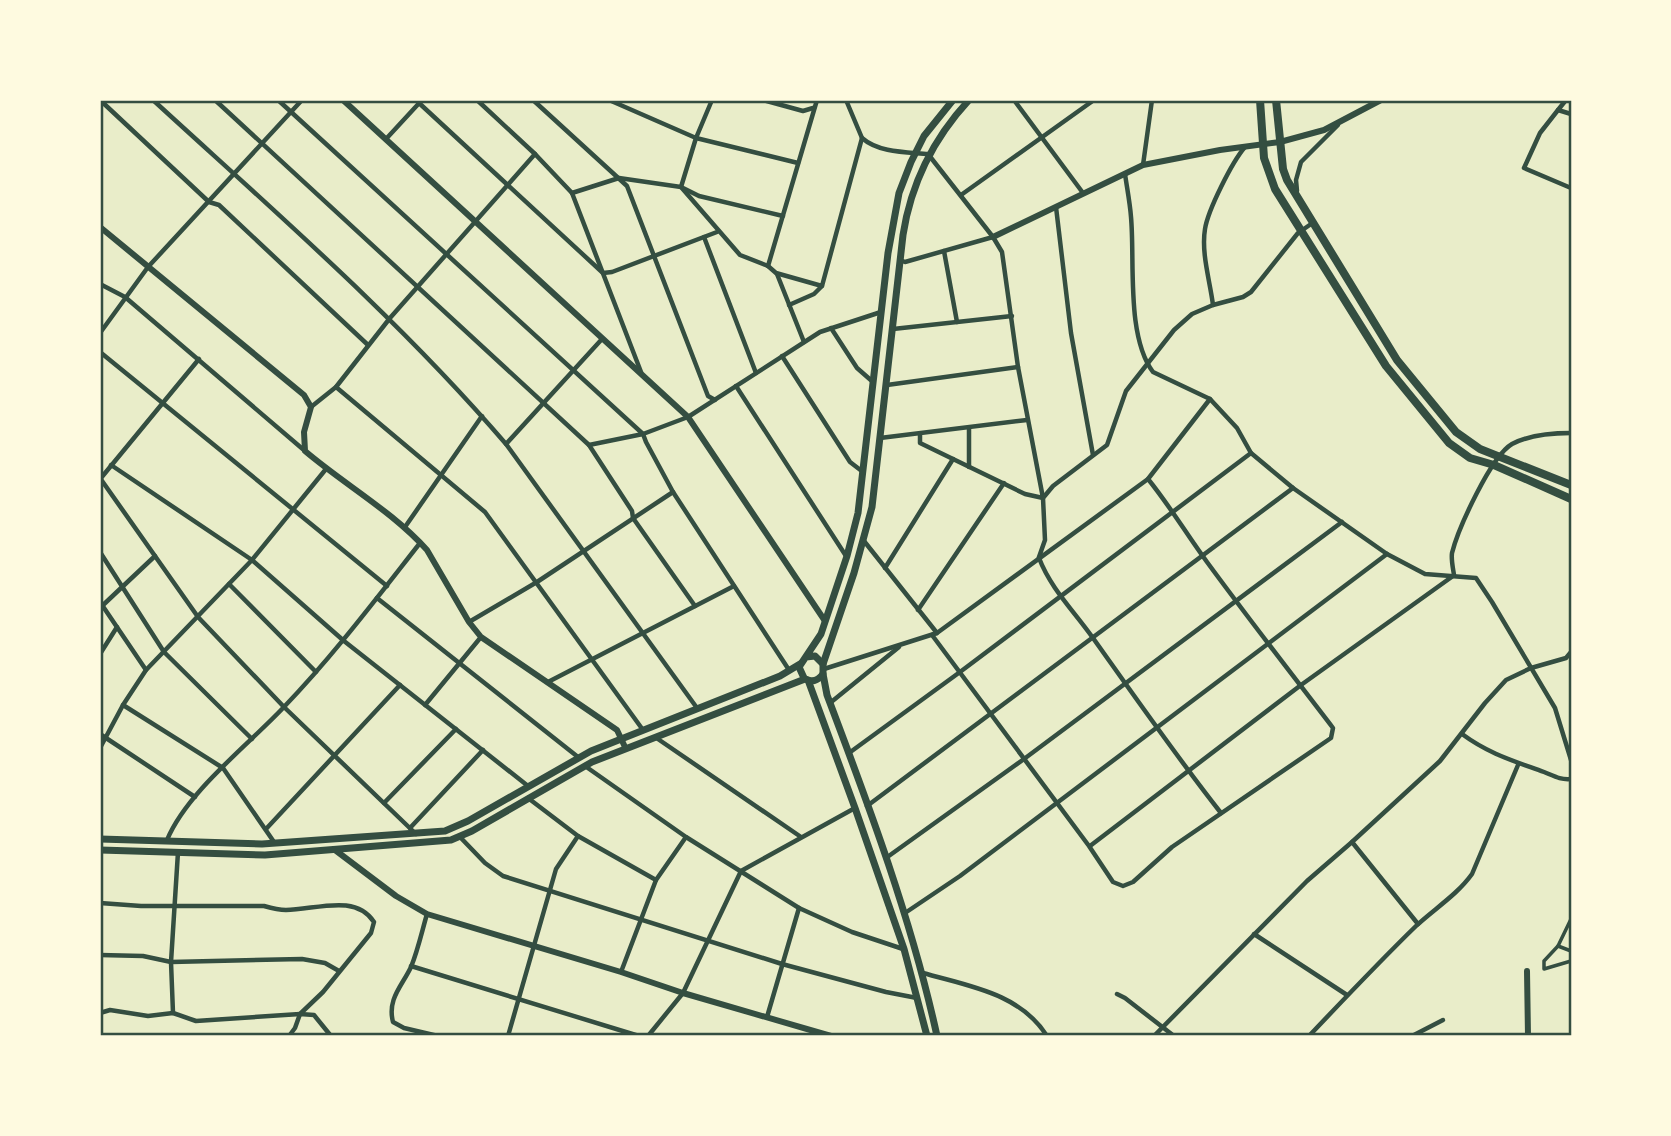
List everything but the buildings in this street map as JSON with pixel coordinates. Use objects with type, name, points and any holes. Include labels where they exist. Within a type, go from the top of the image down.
[{"type":"main road","points":[[100,839],[275,844],[436,833],[459,826],[578,757],[790,671],[803,661],[818,641],[847,556],[858,513],[895,206],[914,155],[931,126],[953,100]]},
{"type":"main road","points":[[100,850],[265,855],[417,844],[460,836],[584,765],[625,747],[806,680],[817,680],[824,669],[864,541],[874,492],[908,209],[928,154],[950,121],[969,100]]},
{"type":"main road","points":[[1260,100],[1264,158],[1270,179],[1378,354],[1404,390],[1456,450],[1470,458],[1497,461],[1571,485]]},
{"type":"main road","points":[[1276,100],[1283,169],[1297,199],[1408,374],[1463,438],[1497,461],[1571,499]]},
{"type":"main road","points":[[803,661],[818,657],[824,669],[830,703],[922,972],[937,1036]]},
{"type":"main road","points":[[803,661],[800,673],[806,680],[855,808],[904,949],[927,1036]]},
{"type":"street","points":[[100,100],[209,202],[219,205],[368,345]]},
{"type":"street","points":[[153,100],[390,318],[482,416],[506,444],[697,708]]},
{"type":"street","points":[[215,100],[589,445],[632,511],[633,518],[695,606]]},
{"type":"street","points":[[278,100],[643,434],[673,492],[790,671]]},
{"type":"street","points":[[100,333],[148,267],[302,100]]},
{"type":"street","points":[[343,100],[688,417],[825,621]]},
{"type":"street","points":[[477,100],[572,193],[642,376]]},
{"type":"street","points":[[533,100],[627,186],[708,396],[715,400]]},
{"type":"street","points":[[609,100],[696,138],[798,163]]},
{"type":"street","points":[[681,187],[696,138],[712,100]]},
{"type":"street","points":[[763,100],[803,111],[814,108]]},
{"type":"street","points":[[768,266],[817,100]]},
{"type":"street","points":[[846,100],[862,138],[870,145],[914,155],[928,154],[1002,252],[1018,367],[1043,498],[1045,540],[1039,558],[1045,574],[1093,637],[1124,685],[1221,813]]},
{"type":"street","points":[[1014,100],[1083,193]]},
{"type":"street","points":[[961,195],[1094,100]]},
{"type":"street","points":[[1143,165],[1152,100]]},
{"type":"street","points":[[900,260],[905,262],[993,237],[1143,165],[1280,142],[1324,130],[1381,100]]},
{"type":"street","points":[[1566,100],[1540,133],[1524,169],[1571,188]]},
{"type":"street","points":[[386,139],[421,102],[603,273],[718,232]]},
{"type":"street","points":[[1558,110],[1571,114]]},
{"type":"street","points":[[1297,199],[1296,180],[1301,162],[1346,118]]},
{"type":"street","points":[[789,305],[814,295],[822,286],[862,138]]},
{"type":"street","points":[[1213,304],[1205,227],[1233,161],[1246,146]]},
{"type":"street","points":[[305,451],[304,432],[311,407],[336,387],[390,318],[535,155]]},
{"type":"street","points":[[1125,174],[1131,216],[1135,320],[1147,364],[1153,372],[1210,399],[1237,428],[1251,453],[1293,488],[1387,554],[1425,574],[1476,578],[1555,708],[1571,760]]},
{"type":"street","points":[[572,193],[619,178],[681,187],[699,196],[783,216]]},
{"type":"street","points":[[681,187],[740,255],[768,266],[776,273],[822,286]]},
{"type":"street","points":[[1056,206],[1071,333],[1094,455]]},
{"type":"street","points":[[1043,498],[1053,486],[1107,445],[1126,391],[1174,330],[1192,314],[1251,292],[1301,231],[1314,222]]},
{"type":"street","points":[[100,227],[297,390],[311,407]]},
{"type":"street","points":[[704,237],[756,373]]},
{"type":"street","points":[[944,251],[957,322]]},
{"type":"street","points":[[776,273],[804,342]]},
{"type":"street","points":[[100,284],[125,298],[326,469],[405,527],[427,550],[469,622],[481,637],[617,730],[625,747]]},
{"type":"street","points":[[589,445],[643,434],[688,417],[820,332],[881,312]]},
{"type":"street","points":[[893,329],[1012,316]]},
{"type":"street","points":[[831,328],[857,368],[873,382]]},
{"type":"street","points":[[506,444],[602,339]]},
{"type":"street","points":[[100,352],[387,586]]},
{"type":"street","points":[[782,356],[850,463],[864,472]]},
{"type":"street","points":[[199,359],[100,478],[198,617],[284,707],[416,834]]},
{"type":"street","points":[[886,386],[1018,367]]},
{"type":"street","points":[[336,387],[485,512],[643,730]]},
{"type":"street","points":[[736,387],[847,556]]},
{"type":"street","points":[[824,669],[934,634],[1149,480],[1210,399]]},
{"type":"street","points":[[405,527],[482,416]]},
{"type":"street","points":[[880,438],[1027,420]]},
{"type":"street","points":[[969,428],[969,467]]},
{"type":"street","points":[[1454,575],[1452,555],[1477,491],[1497,461],[1511,445],[1535,436],[1571,433]]},
{"type":"street","points":[[920,434],[920,443],[1025,494],[1043,498]]},
{"type":"street","points":[[848,753],[1251,453]]},
{"type":"street","points":[[885,568],[953,459]]},
{"type":"street","points":[[111,465],[252,560],[344,641],[528,786]]},
{"type":"street","points":[[100,748],[122,705],[146,670],[252,560],[326,469]]},
{"type":"street","points":[[864,541],[918,610],[1113,882],[1123,886],[1133,881],[1172,847],[1331,738],[1333,728],[1236,602],[1202,556],[1174,511],[1149,480]]},
{"type":"street","points":[[918,610],[1004,484]]},
{"type":"street","points":[[867,806],[1293,488]]},
{"type":"street","points":[[469,622],[537,583],[673,492]]},
{"type":"street","points":[[885,859],[1342,522]]},
{"type":"street","points":[[167,840],[174,825],[195,797],[284,707],[344,641],[420,543]]},
{"type":"street","points":[[100,552],[164,652],[252,739]]},
{"type":"street","points":[[904,915],[960,876],[1387,554]]},
{"type":"street","points":[[146,670],[101,604],[155,556]]},
{"type":"street","points":[[1089,846],[1301,685],[1454,575]]},
{"type":"street","points":[[229,584],[316,672]]},
{"type":"street","points":[[548,682],[734,586]]},
{"type":"street","points":[[377,598],[578,757]]},
{"type":"street","points":[[100,654],[117,627]]},
{"type":"street","points":[[425,705],[481,637]]},
{"type":"street","points":[[830,703],[902,644]]},
{"type":"street","points":[[1154,1036],[1307,881],[1440,761],[1506,680],[1531,668],[1566,658],[1571,652]]},
{"type":"street","points":[[266,829],[400,685]]},
{"type":"street","points":[[122,705],[223,768],[275,844]]},
{"type":"street","points":[[384,803],[456,729]]},
{"type":"street","points":[[100,734],[195,797]]},
{"type":"street","points":[[1462,734],[1518,765],[1559,779],[1571,779]]},
{"type":"street","points":[[654,736],[801,837]]},
{"type":"street","points":[[410,828],[483,750]]},
{"type":"street","points":[[584,765],[686,837],[799,908],[852,932],[904,949]]},
{"type":"street","points":[[1309,1036],[1418,924],[1472,874],[1518,765]]},
{"type":"street","points":[[528,799],[578,836],[656,880]]},
{"type":"street","points":[[648,1036],[682,993],[741,871],[855,808]]},
{"type":"street","points":[[460,836],[485,863],[503,876],[782,964],[918,998]]},
{"type":"street","points":[[508,1036],[556,869],[578,836]]},
{"type":"street","points":[[621,972],[656,880],[686,837]]},
{"type":"street","points":[[1352,842],[1418,924]]},
{"type":"street","points":[[335,850],[396,896],[427,914],[831,1036]]},
{"type":"street","points":[[173,1013],[171,962],[178,852]]},
{"type":"street","points":[[100,903],[264,906],[284,910],[345,904],[367,912],[374,922],[364,945],[300,1014],[289,1036]]},
{"type":"street","points":[[767,1017],[799,908]]},
{"type":"street","points":[[427,914],[411,966],[394,995],[390,1012],[393,1022],[404,1028],[438,1036]]},
{"type":"street","points":[[1571,919],[1558,947],[1544,961],[1544,969],[1571,961]]},
{"type":"street","points":[[1254,934],[1347,995]]},
{"type":"street","points":[[1558,947],[1571,951]]},
{"type":"street","points":[[100,955],[143,956],[171,962],[302,959],[325,962],[339,971]]},
{"type":"street","points":[[411,966],[639,1036]]},
{"type":"street","points":[[1527,971],[1528,1036]]},
{"type":"street","points":[[922,972],[993,993],[1018,1005],[1047,1036]]},
{"type":"street","points":[[1117,995],[1125,998],[1174,1036]]},
{"type":"street","points":[[100,1013],[110,1010],[148,1016],[173,1013],[196,1021],[314,1015],[331,1036]]},
{"type":"street","points":[[1412,1036],[1443,1020]]}]
